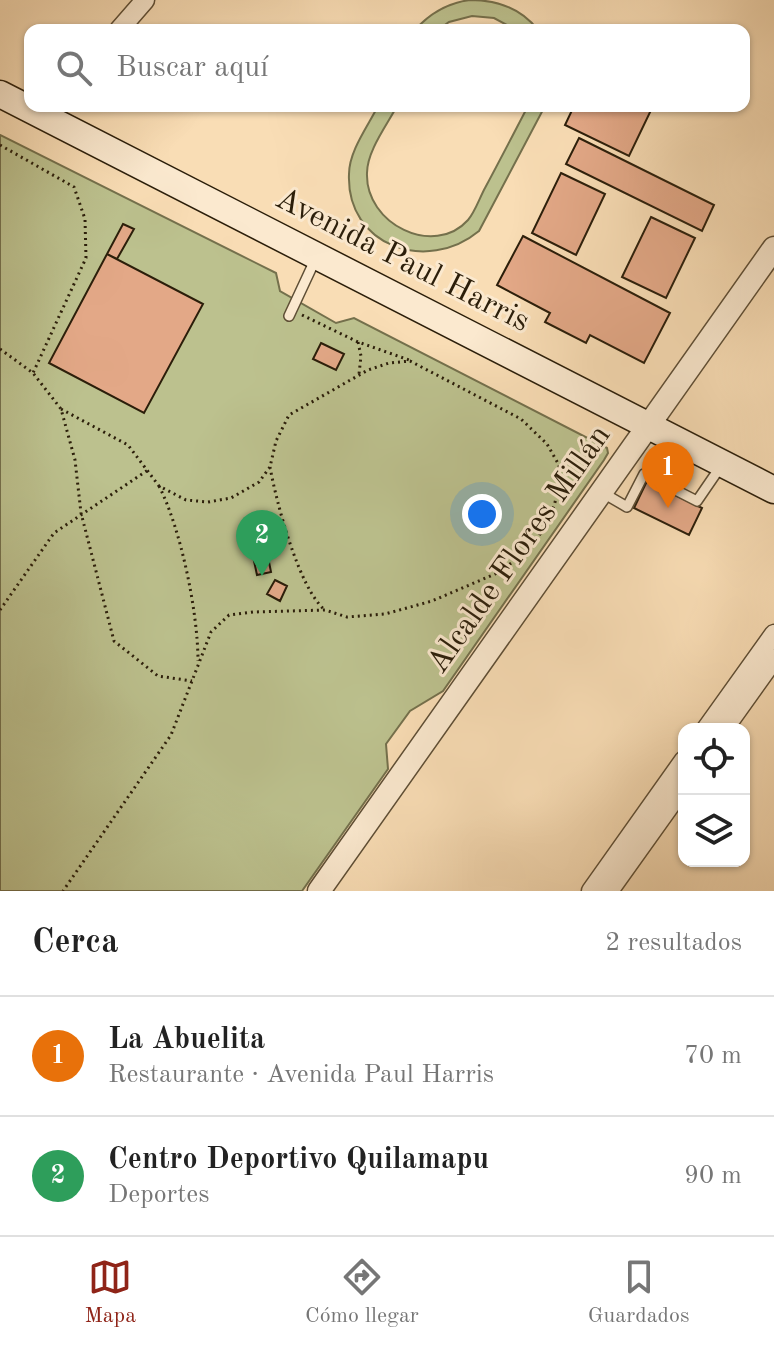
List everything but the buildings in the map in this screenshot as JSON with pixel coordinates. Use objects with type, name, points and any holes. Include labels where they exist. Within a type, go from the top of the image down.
[{"type":"main road","name":"Avenida Paul Harris","points":[[0,94],[24,102]]},
{"type":"main road","name":"Avenida Paul Harris","points":[[62,114],[316,256],[774,490]]},
{"type":"street","points":[[124,24],[145,0]]},
{"type":"street","name":"Alcalde Flores Millán","points":[[319,891],[774,248]]},
{"type":"street","points":[[710,723],[774,634]]},
{"type":"street","points":[[728,723],[774,659]]},
{"type":"street","points":[[591,891],[678,768]]},
{"type":"street","points":[[609,891],[678,794]]},
{"type":"lane","points":[[290,313],[316,256]]},
{"type":"lane","points":[[600,492],[627,507],[644,474],[697,501],[723,464]]},
{"type":"path","points":[[0,145],[74,187],[85,219],[86,258],[33,373]]},
{"type":"path","points":[[63,891],[171,735],[211,632],[229,615],[325,610],[347,617],[385,614],[432,601],[495,574],[519,558],[540,534],[554,506],[560,483],[559,465],[547,444],[521,419],[410,361],[290,313]]},
{"type":"path","points":[[358,342],[361,356],[358,376]]},
{"type":"path","points":[[0,349],[33,373],[61,409],[75,460],[81,513],[114,641],[158,676],[192,681]]},
{"type":"path","points":[[159,486],[186,500],[208,502],[231,498],[259,482],[270,467],[276,441],[289,415],[358,376],[389,363],[410,361]]},
{"type":"path","points":[[61,409],[128,445],[159,486],[167,501],[190,589],[198,638],[198,663]]},
{"type":"path","points":[[270,467],[293,549],[313,600],[325,610]]},
{"type":"path","points":[[0,610],[54,533],[148,470]]},
{"type":"green space","points":[[470,0],[490,2],[516,11],[533,24],[505,24],[494,18],[472,16],[446,24],[422,24],[454,4]]},
{"type":"green space","points":[[375,112],[393,112],[370,156],[367,173],[369,191],[377,207],[404,230],[438,236],[454,231],[468,220],[525,112],[542,112],[479,231],[458,244],[436,250],[414,251],[393,246],[375,235],[361,219],[352,199],[349,174],[352,156]]},
{"type":"green space","points":[[0,135],[276,273],[280,291],[336,323],[354,318],[607,448],[604,460],[443,691],[410,711],[386,744],[388,769],[302,891],[0,891]]},
{"type":"place","name":"La Abuelita","points":[[668,508]]},
{"type":"place","name":"Centro Deportivo Quilamapu","points":[[262,576]]}]
